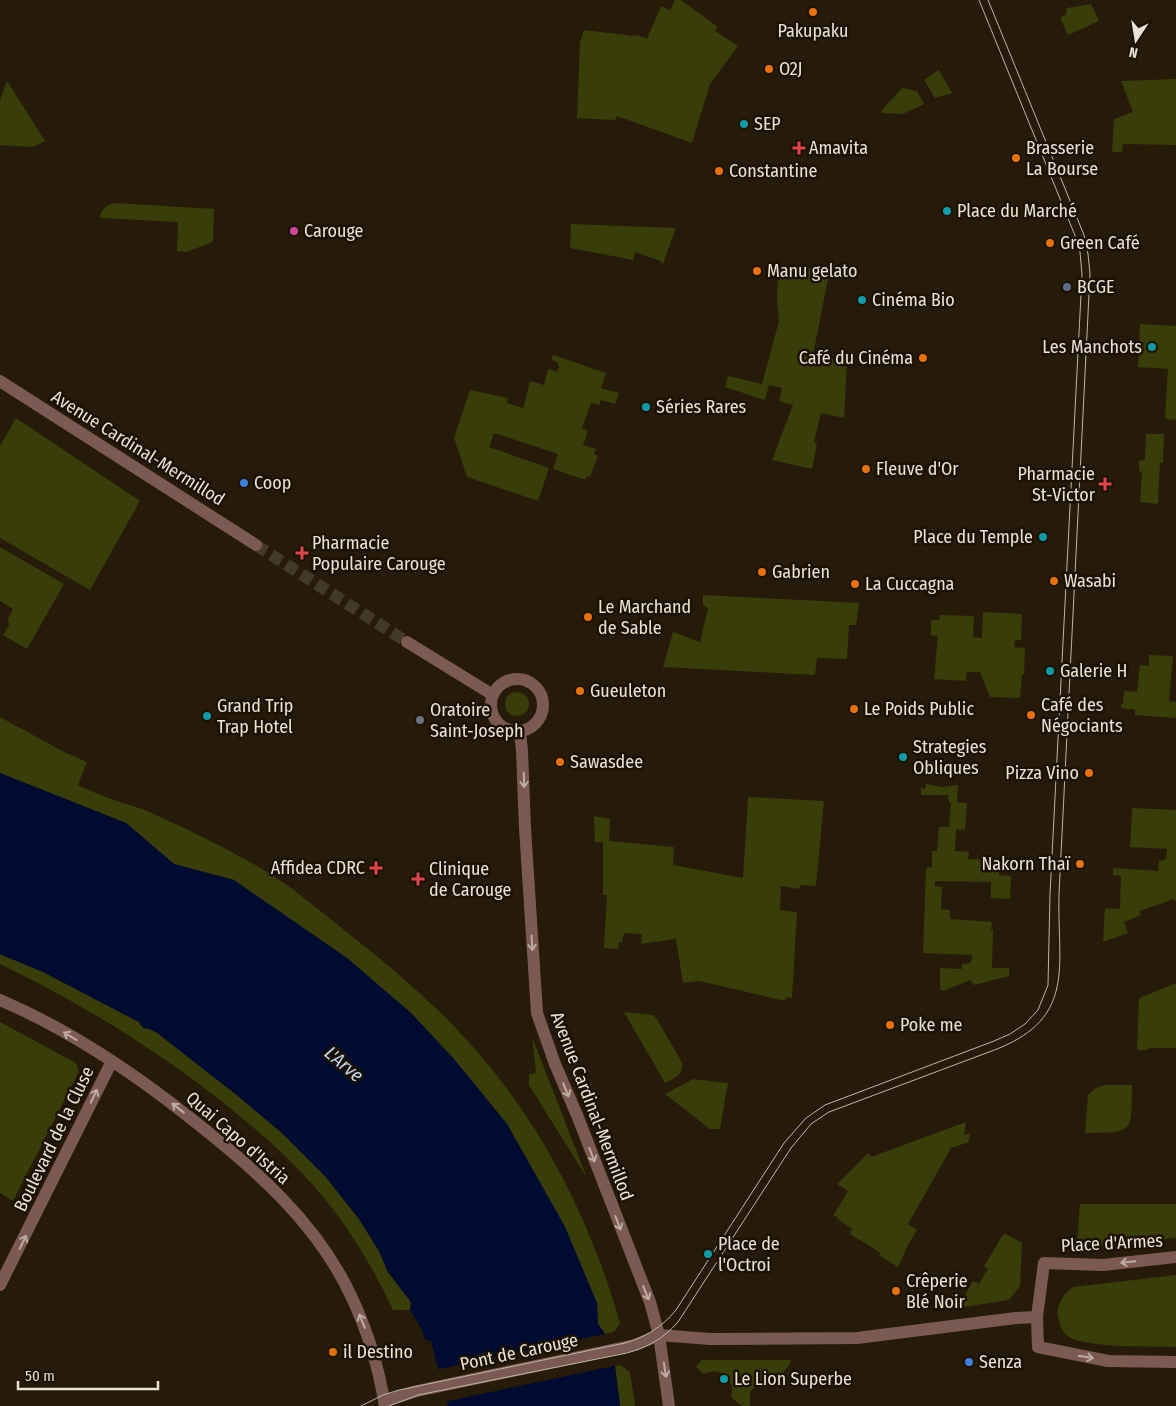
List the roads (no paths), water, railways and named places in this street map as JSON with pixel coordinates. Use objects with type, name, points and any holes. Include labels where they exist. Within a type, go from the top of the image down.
[{"type":"street","name":"Avenue Cardinal-Mermillod","points":[[0,381],[256,545]]},
{"type":"street","points":[[407,642],[493,695]]},
{"type":"street","points":[[517,679],[526,680],[538,688],[544,700],[542,715],[539,720],[531,728],[520,732],[509,731],[499,725],[493,716],[491,705],[493,695],[500,685],[517,679]]},
{"type":"street","name":"Avenue Cardinal-Mermillod","points":[[520,732],[537,1013],[555,1064],[578,1115],[650,1302],[659,1335],[669,1406]]},
{"type":"street","name":"Quai Capo d'Istria","points":[[0,1000],[59,1029],[112,1061],[170,1102],[254,1170],[299,1216],[337,1270],[352,1297],[367,1334],[385,1404]]},
{"type":"street","name":"Boulevard de la Cluse","points":[[0,1285],[112,1061]]},
{"type":"street","name":"Place d'Armes","points":[[1176,1257],[1103,1265],[1044,1263],[1037,1317],[1038,1347],[1108,1361],[1176,1362]]},
{"type":"street","points":[[659,1335],[710,1339],[857,1338],[1037,1317]]},
{"type":"street","name":"Pont de Carouge","points":[[385,1404],[417,1391],[626,1347],[647,1341],[659,1335]]},
{"type":"water","name":"L'Arve","points":[[0,773],[126,823],[174,864],[234,880],[347,958],[410,1012],[453,1058],[507,1124],[565,1227],[597,1303],[598,1324],[605,1334],[615,1366],[620,1406],[448,1406],[431,1341],[425,1340],[421,1328],[410,1310],[411,1302],[388,1272],[379,1251],[359,1219],[325,1176],[283,1134],[156,1032],[147,1028],[144,1029],[139,1022],[43,972],[0,954]]},
{"type":"tunnel","points":[[256,545],[407,642]]},
{"type":"tram line","points":[[361,1406],[383,1395],[399,1390],[625,1343],[647,1334],[676,1310],[784,1143],[806,1118],[825,1105],[1010,1034],[1025,1024],[1038,1010],[1048,985],[1050,894],[1082,275],[1080,252],[1076,238],[979,0]]},
{"type":"tram line","points":[[389,1406],[418,1395],[627,1353],[655,1342],[678,1322],[791,1148],[811,1124],[829,1112],[997,1049],[1023,1036],[1040,1021],[1051,1005],[1057,986],[1060,966],[1059,894],[1090,274],[1084,235],[988,0]]},
{"type":"place","name":"Pakupaku","points":[[813,12]]},
{"type":"place","name":"O2J","points":[[769,69]]},
{"type":"place","name":"SEP","points":[[744,124]]},
{"type":"place","name":"Amavita","points":[[799,148]]},
{"type":"place","name":"Brasserie La Bourse","points":[[1016,158]]},
{"type":"place","name":"Constantine","points":[[719,171]]},
{"type":"place","name":"Place du Marché","points":[[947,211]]},
{"type":"place","name":"Carouge","points":[[294,231]]},
{"type":"place","name":"Green Café","points":[[1050,243]]},
{"type":"place","name":"Manu gelato","points":[[757,271]]},
{"type":"place","name":"BCGE","points":[[1067,287]]},
{"type":"place","name":"Cinéma Bio","points":[[862,300]]},
{"type":"place","name":"Les Manchots","points":[[1152,347]]},
{"type":"place","name":"Café du Cinéma","points":[[923,358]]},
{"type":"place","name":"Séries Rares","points":[[646,407]]},
{"type":"place","name":"Fleuve d'Or","points":[[866,469]]},
{"type":"place","name":"Coop","points":[[244,483]]},
{"type":"place","name":"Pharmacie St-Victor","points":[[1105,484]]},
{"type":"place","name":"Place du Temple","points":[[1043,537]]},
{"type":"place","name":"Pharmacie Populaire Carouge","points":[[302,553]]},
{"type":"place","name":"Gabrien","points":[[762,572]]},
{"type":"place","name":"Wasabi","points":[[1054,581]]},
{"type":"place","name":"La Cuccagna","points":[[855,584]]},
{"type":"place","name":"Le Marchand de Sable","points":[[588,617]]},
{"type":"place","name":"Galerie H","points":[[1050,671]]},
{"type":"place","name":"Gueuleton","points":[[580,691]]},
{"type":"place","name":"Le Poids Public","points":[[854,709]]},
{"type":"place","name":"Café des Négociants","points":[[1031,715]]},
{"type":"place","name":"Grand Trip Trap Hotel","points":[[207,716]]},
{"type":"place","name":"Oratoire Saint-Joseph","points":[[420,720]]},
{"type":"place","name":"Strategies Obliques","points":[[903,757]]},
{"type":"place","name":"Sawasdee","points":[[560,762]]},
{"type":"place","name":"Pizza Vino","points":[[1089,773]]},
{"type":"place","name":"Nakorn Thaï","points":[[1080,864]]},
{"type":"place","name":"Affidea CDRC","points":[[376,868]]},
{"type":"place","name":"Clinique de Carouge","points":[[418,879]]},
{"type":"place","name":"Poke me","points":[[890,1025]]},
{"type":"place","name":"Place de l'Octroi","points":[[708,1254]]},
{"type":"place","name":"Crêperie Blé Noir","points":[[896,1291]]},
{"type":"place","name":"il Destino","points":[[333,1352]]},
{"type":"place","name":"Senza","points":[[969,1362]]},
{"type":"place","name":"Le Lion Superbe","points":[[724,1379]]}]
